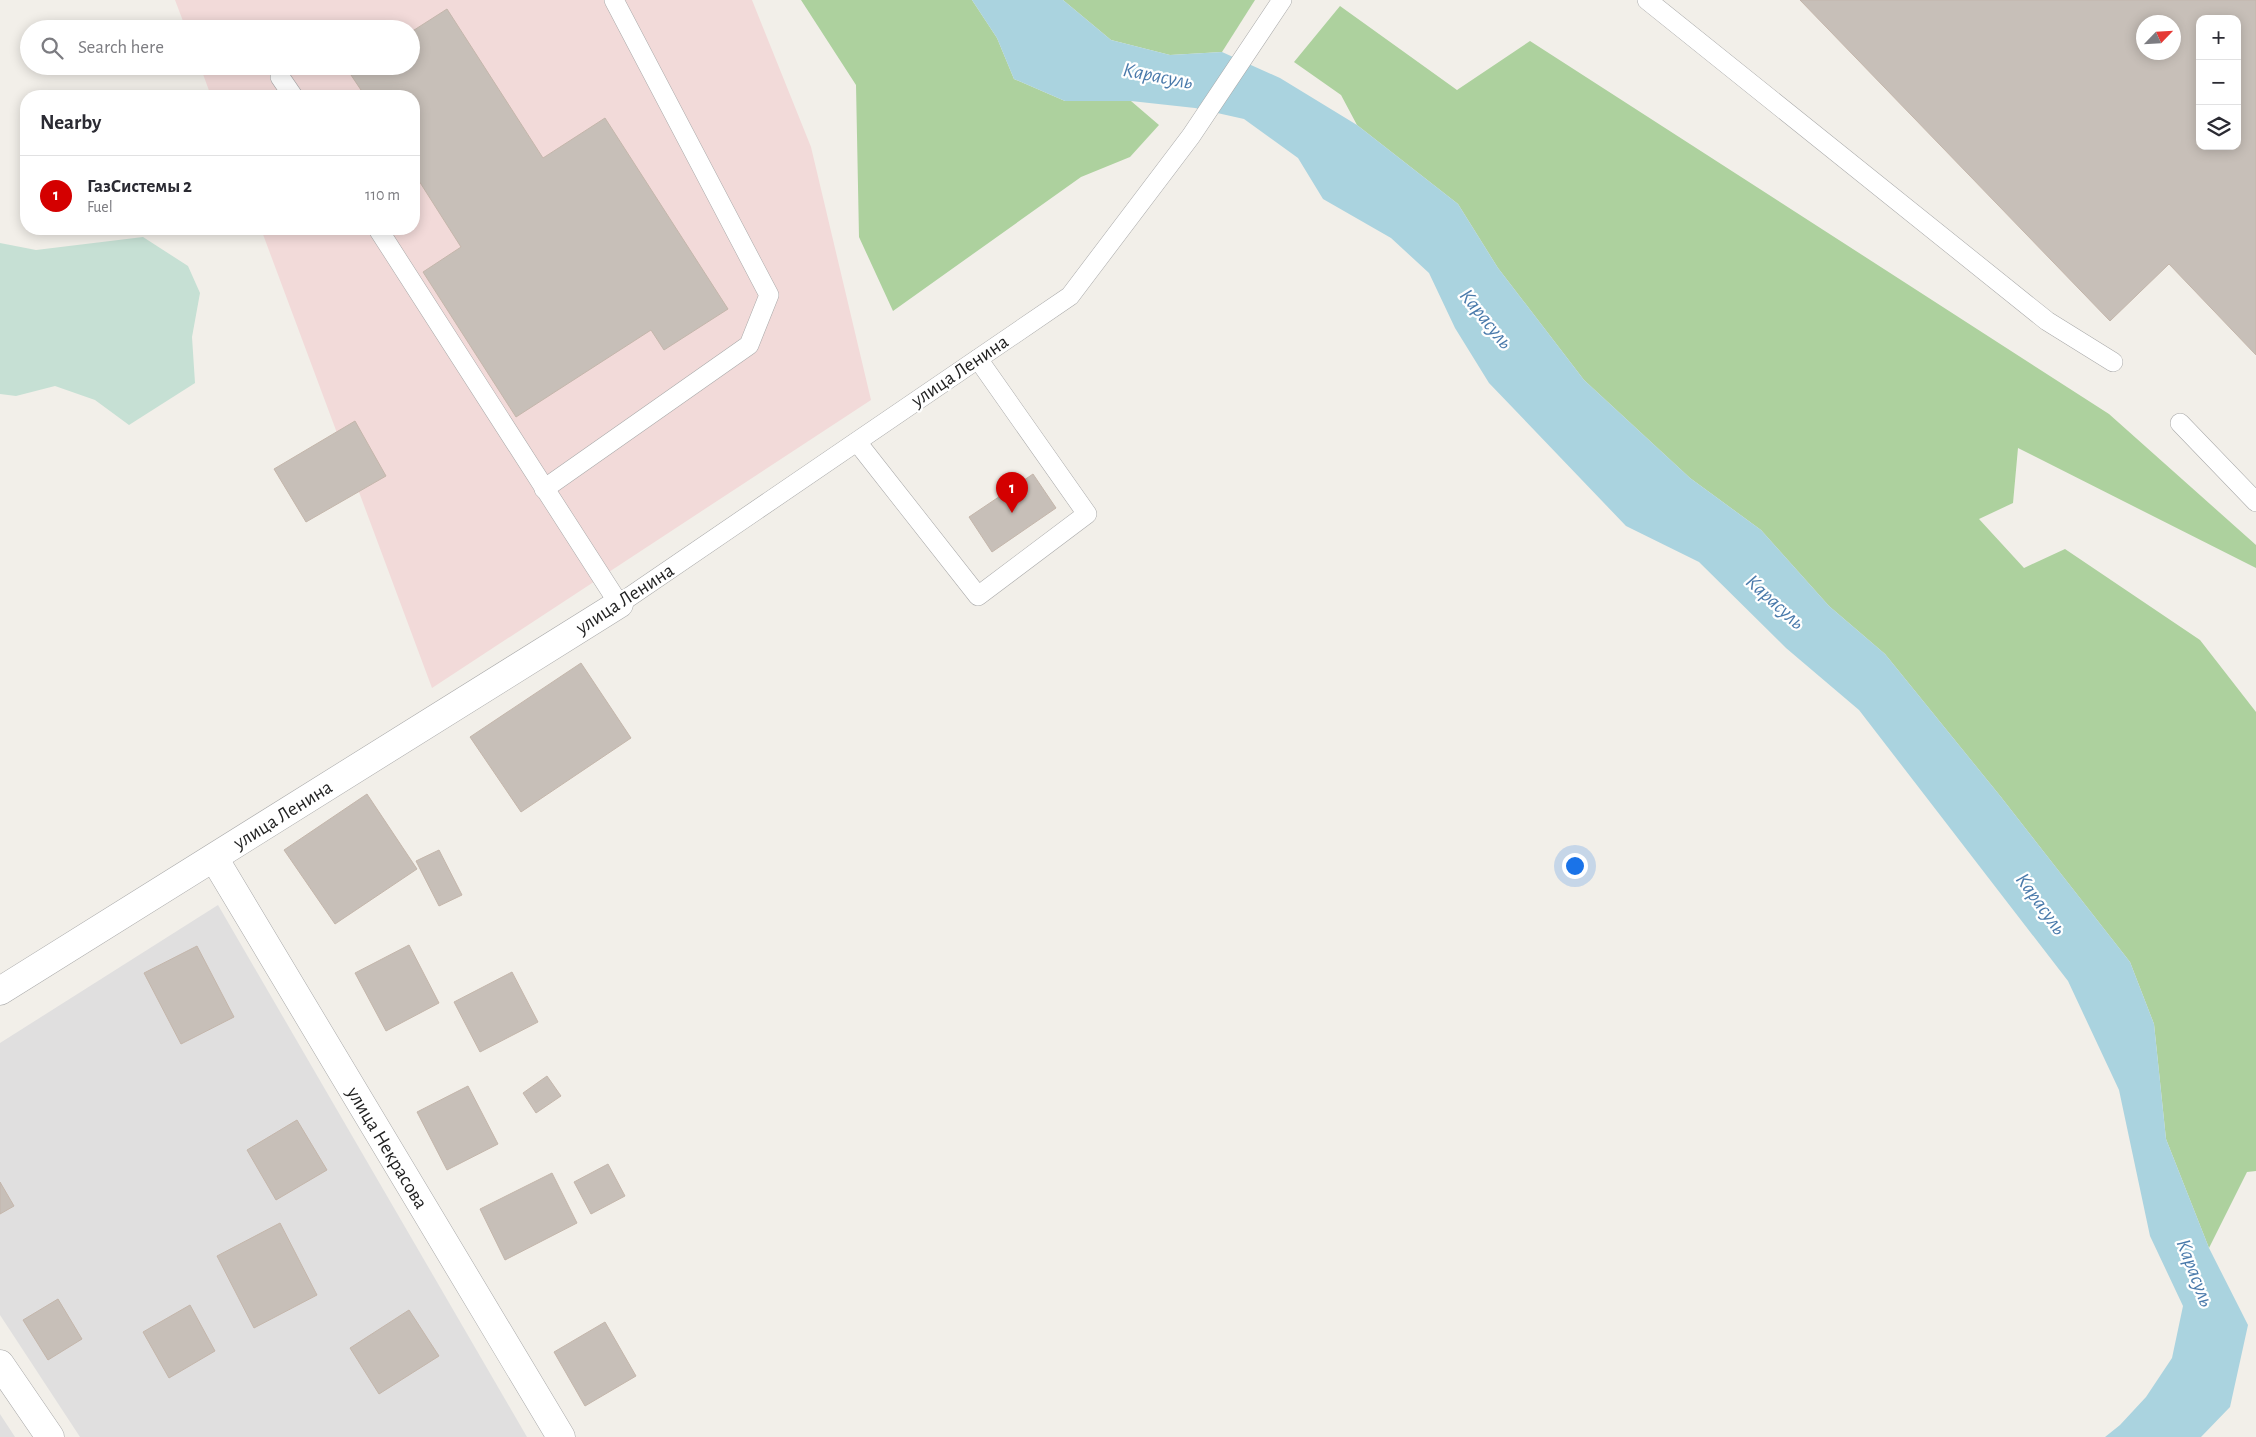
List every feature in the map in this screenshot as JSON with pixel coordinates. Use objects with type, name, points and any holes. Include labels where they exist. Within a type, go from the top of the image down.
[{"type":"street","name":"улица Ленина","points":[[0,991],[620,604]]},
{"type":"street","name":"улица Некрасова","points":[[214,858],[561,1437]]},
{"type":"street","points":[[0,1364],[50,1437]]},
{"type":"lane","points":[[544,489],[749,345],[769,295],[614,0]]},
{"type":"lane","name":"улица Ленина","points":[[620,604],[1070,296],[1191,136],[1282,0]]},
{"type":"lane","points":[[1647,0],[2047,321],[2113,362]]},
{"type":"lane","points":[[280,77],[289,90]]},
{"type":"lane","points":[[382,235],[620,604]]},
{"type":"lane","points":[[857,442],[978,596],[1087,514],[978,359]]},
{"type":"lane","points":[[2180,423],[2256,502]]},
{"type":"shaded area","points":[[175,0],[752,0],[811,147],[871,400],[432,688],[263,235],[420,235],[420,90],[209,90],[203,75],[420,75],[420,20],[183,20]]},
{"type":"shaded area","points":[[218,905],[527,1437],[80,1437],[0,1315],[0,1043]]},
{"type":"shaded area","points":[[0,1414],[15,1437],[0,1437]]},
{"type":"green space","points":[[801,0],[972,0],[997,38],[1014,79],[1065,101],[1131,101],[1159,125],[1130,157],[1081,177],[893,311],[859,237],[856,85]]},
{"type":"green space","points":[[1063,0],[1255,0],[1222,52],[1170,55],[1111,40]]},
{"type":"green space","points":[[1340,6],[1457,90],[1530,41],[2109,414],[2256,545],[2256,568],[2018,448],[2013,503],[1979,519],[2024,568],[2065,549],[2200,640],[2256,712],[2256,1171],[2247,1172],[2209,1248],[2166,1139],[2154,1024],[2130,962],[2001,797],[1885,654],[1829,606],[1761,530],[1690,478],[1584,380],[1498,268],[1458,204],[1357,125],[1341,95],[1294,62]]},
{"type":"green space","points":[[143,237],[188,266],[200,293],[192,337],[195,383],[129,425],[95,400],[55,386],[16,396],[0,394],[0,243],[36,250]]},
{"type":"water","name":"Карасуль","points":[[972,0],[1063,0],[1111,40],[1170,55],[1222,52],[1280,78],[1357,125],[1458,204],[1498,268],[1584,380],[1690,478],[1761,530],[1829,606],[1885,654],[2001,797],[2130,962],[2154,1024],[2166,1139],[2209,1248],[2248,1325],[2230,1407],[2201,1437],[2105,1437],[2120,1425],[2146,1397],[2172,1358],[2183,1306],[2150,1236],[2119,1090],[2068,981],[1859,710],[1786,648],[1699,562],[1626,526],[1489,383],[1455,328],[1429,273],[1391,238],[1323,199],[1298,158],[1244,119],[1195,108],[1131,101],[1065,101],[1014,79],[997,38]]},
{"type":"building","points":[[1800,0],[2256,0],[2256,355],[2169,264],[2110,321]]},
{"type":"building","points":[[447,9],[543,158],[605,118],[728,309],[664,350],[651,330],[516,417],[423,272],[461,247],[420,182],[420,90],[361,90],[351,75],[420,75],[420,26]]},
{"type":"building","points":[[355,421],[386,476],[306,522],[274,469]]},
{"type":"building","points":[[1033,474],[1056,508],[992,552],[969,517]]},
{"type":"building","points":[[581,663],[631,738],[521,812],[470,737]]},
{"type":"building","points":[[367,794],[417,869],[335,924],[284,850]]},
{"type":"building","points":[[439,850],[462,895],[439,906],[416,861]]},
{"type":"building","points":[[409,945],[439,1003],[386,1031],[355,973]]},
{"type":"building","points":[[197,946],[234,1017],[181,1044],[144,973]]},
{"type":"building","points":[[512,972],[538,1022],[480,1052],[454,1002]]},
{"type":"building","points":[[547,1076],[561,1096],[536,1113],[523,1093]]},
{"type":"building","points":[[468,1086],[498,1144],[447,1170],[417,1112]]},
{"type":"building","points":[[297,1120],[327,1170],[276,1200],[247,1150]]},
{"type":"building","points":[[608,1164],[625,1196],[591,1214],[574,1182]]},
{"type":"building","points":[[552,1173],[577,1223],[505,1260],[480,1209]]},
{"type":"building","points":[[0,1182],[14,1206],[0,1214]]},
{"type":"building","points":[[280,1223],[317,1295],[254,1328],[217,1256]]},
{"type":"building","points":[[58,1299],[82,1339],[48,1360],[23,1320]]},
{"type":"building","points":[[190,1305],[215,1351],[169,1378],[143,1332]]},
{"type":"building","points":[[409,1310],[439,1356],[379,1394],[350,1348]]},
{"type":"building","points":[[605,1322],[636,1376],[585,1406],[554,1352]]},
{"type":"place","name":"ГазСистемы 2","points":[[1012,513]]}]
